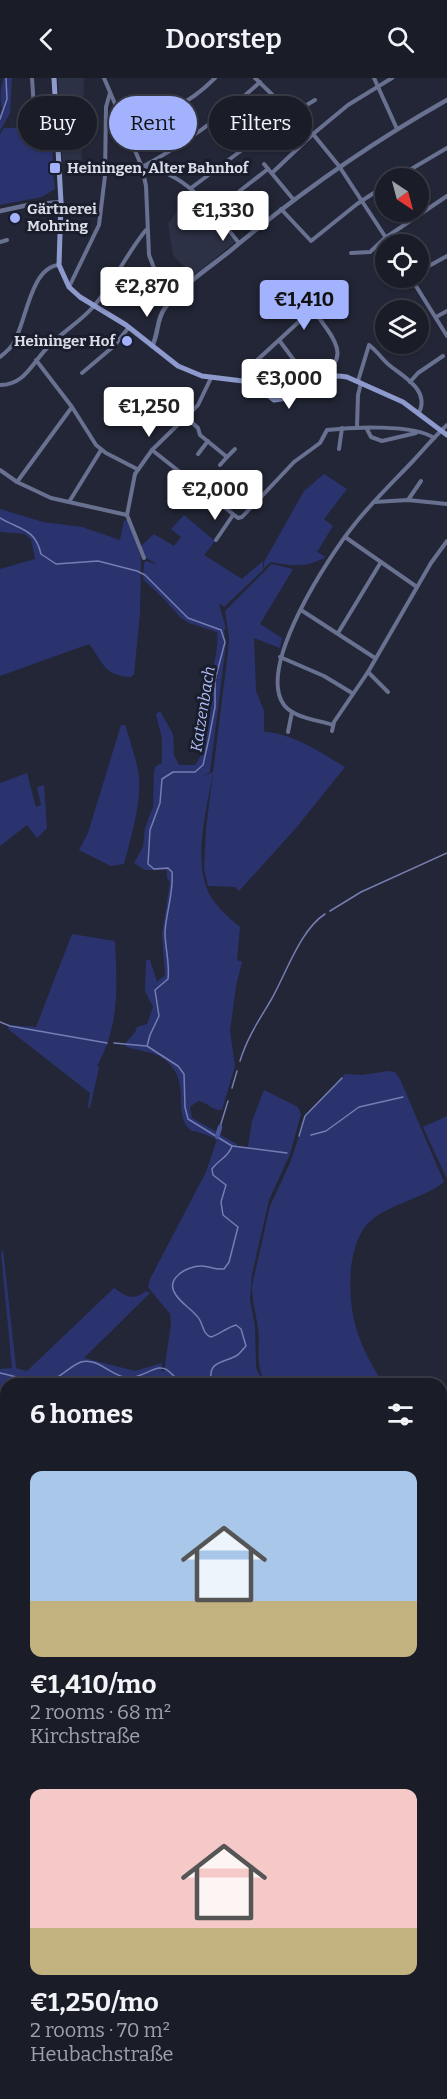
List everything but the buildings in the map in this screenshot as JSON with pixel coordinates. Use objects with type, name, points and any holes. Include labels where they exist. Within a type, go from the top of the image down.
[{"type":"main road","points":[[54,78],[55,96]]},
{"type":"main road","points":[[58,150],[61,202],[59,264],[69,287],[80,297],[129,327],[178,366],[193,374],[211,378],[245,380],[256,385],[274,400],[287,398],[323,377],[338,375],[360,381],[392,396],[447,435]]},
{"type":"street","points":[[32,78],[33,96]]},
{"type":"street","points":[[104,78],[112,96]]},
{"type":"street","points":[[196,96],[215,78]]},
{"type":"street","points":[[255,78],[275,96]]},
{"type":"street","points":[[375,78],[397,129]]},
{"type":"street","points":[[272,173],[348,105],[392,78]]},
{"type":"street","points":[[142,167],[182,144],[212,123],[260,82]]},
{"type":"street","points":[[69,287],[99,225],[105,176],[106,107],[111,93]]},
{"type":"street","points":[[152,346],[156,339],[158,321],[167,305],[239,243],[293,199],[339,166],[397,129],[446,103]]},
{"type":"street","points":[[313,134],[339,166],[383,234]]},
{"type":"street","points":[[413,168],[447,148]]},
{"type":"street","points":[[135,150],[146,186],[149,255],[167,305]]},
{"type":"street","points":[[191,188],[242,150]]},
{"type":"street","points":[[264,164],[293,199]]},
{"type":"street","points":[[142,167],[160,171],[191,188],[239,243]]},
{"type":"street","points":[[215,214],[268,169]]},
{"type":"street","points":[[281,209],[311,241],[375,192]]},
{"type":"street","points":[[391,234],[447,196]]},
{"type":"street","points":[[0,211],[28,205],[61,202]]},
{"type":"street","points":[[0,385],[14,384],[21,380],[48,347],[72,328],[95,305],[147,230]]},
{"type":"street","points":[[0,242],[7,240]]},
{"type":"street","points":[[351,253],[370,252],[375,247]]},
{"type":"street","points":[[429,266],[447,256]]},
{"type":"street","points":[[0,357],[15,342],[27,303],[40,279],[50,266],[59,264]]},
{"type":"street","points":[[110,285],[137,300],[144,296],[162,294]]},
{"type":"street","points":[[417,288],[447,336]]},
{"type":"street","points":[[436,317],[447,311]]},
{"type":"street","points":[[245,380],[252,364],[304,317],[318,318],[335,341],[338,352],[334,367],[324,373],[323,377]]},
{"type":"street","points":[[82,373],[114,346],[129,327]]},
{"type":"street","points":[[279,340],[311,383]]},
{"type":"street","points":[[357,427],[360,381],[369,345],[420,393],[422,404],[419,413]]},
{"type":"street","points":[[410,382],[443,356]]},
{"type":"street","points":[[36,360],[101,450],[137,469]]},
{"type":"street","points":[[144,558],[127,515],[131,486],[137,469],[152,450],[203,398],[211,378]]},
{"type":"street","points":[[17,482],[72,407]]},
{"type":"street","points":[[186,417],[208,441],[227,457]]},
{"type":"street","points":[[333,724],[292,712],[284,706],[279,697],[277,679],[280,657],[288,632],[345,537],[374,502],[447,425]]},
{"type":"street","points":[[152,450],[238,518],[242,517],[294,462],[320,443],[327,430],[357,427],[409,430],[429,434],[434,438]]},
{"type":"street","points":[[339,449],[342,428]]},
{"type":"street","points":[[367,429],[371,437],[382,441],[418,432]]},
{"type":"street","points":[[198,454],[208,441]]},
{"type":"street","points":[[220,465],[235,449]]},
{"type":"street","points":[[69,502],[101,450]]},
{"type":"street","points":[[0,470],[17,482],[51,498],[127,515]]},
{"type":"street","points":[[408,500],[421,481]]},
{"type":"street","points":[[374,502],[408,500],[447,504]]},
{"type":"street","points":[[216,540],[233,515]]},
{"type":"street","points":[[345,537],[417,587]]},
{"type":"street","points":[[332,731],[333,724],[368,672],[417,587],[447,541]]},
{"type":"street","points":[[338,633],[381,562]]},
{"type":"street","points":[[301,610],[376,658]]},
{"type":"street","points":[[280,657],[324,676],[352,693]]},
{"type":"street","points":[[368,672],[388,692]]},
{"type":"street","points":[[288,732],[292,712]]},
{"type":"shaded area","points":[[4,78],[12,78],[10,113],[0,131],[1,94]]},
{"type":"shaded area","points":[[58,78],[84,78],[83,96],[59,96]]},
{"type":"shaded area","points":[[4,128],[18,128],[18,150],[52,150],[55,189],[42,197],[0,205],[0,134]]},
{"type":"shaded area","points":[[62,150],[82,150],[81,174],[68,173]]},
{"type":"shaded area","points":[[192,194],[235,242],[193,276],[173,255],[168,224],[184,201]]},
{"type":"shaded area","points":[[324,474],[347,489],[324,519],[333,526],[317,552],[326,557],[299,565],[271,562],[264,568],[264,562],[304,491]]},
{"type":"shaded area","points":[[0,509],[43,522],[82,527],[120,540],[124,521],[128,520],[141,558],[140,614],[134,674],[131,677],[110,671],[89,644],[0,676],[0,569],[35,559],[31,539],[25,534],[0,532]]},
{"type":"shaded area","points":[[184,515],[215,541],[204,555],[242,579],[263,561],[263,570],[224,607],[219,603],[226,629],[224,629],[226,644],[210,772],[202,777],[213,772],[202,836],[202,868],[205,883],[217,905],[240,927],[237,960],[242,962],[230,1031],[235,1066],[222,1110],[198,1101],[190,1107],[192,1118],[217,1132],[215,1138],[192,1131],[186,1124],[182,1116],[180,1086],[171,1066],[157,1055],[125,1046],[137,1027],[147,1024],[153,1007],[145,991],[146,960],[150,960],[157,982],[165,975],[162,934],[170,882],[167,878],[167,870],[145,870],[134,863],[143,847],[145,828],[153,807],[154,771],[156,766],[162,763],[162,739],[156,714],[160,711],[173,734],[174,755],[179,765],[195,765],[201,756],[206,736],[210,683],[217,645],[217,632],[189,623],[180,617],[143,579],[146,561],[158,565],[145,557],[141,546],[154,534],[174,546],[181,537],[171,529]]},
{"type":"shaded area","points":[[272,564],[293,569],[260,624],[282,638],[280,648],[254,638],[256,691],[264,711],[264,732],[296,740],[345,767],[296,828],[239,891],[235,887],[208,886],[204,869],[206,829],[228,652],[229,638],[225,611]]},
{"type":"shaded area","points":[[121,725],[126,727],[137,764],[139,788],[135,821],[124,864],[111,866],[79,850],[88,833]]},
{"type":"shaded area","points":[[27,773],[36,807],[41,805],[37,787],[44,785],[47,828],[37,838],[27,825],[0,846],[0,783]]},
{"type":"shaded area","points":[[72,934],[115,941],[116,990],[113,1020],[110,1035],[97,1066],[99,1067],[90,1108],[88,1107],[90,1093],[8,1029],[9,1025],[36,1027]]},
{"type":"shaded area","points":[[395,1072],[444,1182],[374,1218],[358,1240],[353,1255],[350,1287],[354,1318],[365,1352],[380,1378],[263,1378],[259,1363],[259,1336],[252,1286],[270,1206],[290,1163],[306,1116],[345,1074]]},
{"type":"shaded area","points":[[264,1090],[298,1107],[301,1114],[290,1154],[269,1200],[252,1274],[250,1300],[255,1326],[256,1368],[261,1378],[0,1378],[0,1369],[12,1368],[1,1253],[3,1249],[16,1368],[27,1371],[114,1288],[130,1297],[146,1291],[150,1293],[84,1358],[135,1371],[162,1363],[161,1371],[164,1372],[171,1324],[170,1314],[148,1287],[150,1279],[206,1172],[219,1134],[237,1146],[248,1147],[252,1121]]},
{"type":"shaded area","points":[[447,1116],[447,1179],[423,1127]]},
{"type":"waterway","points":[[0,119],[7,99],[6,78]]},
{"type":"waterway","name":"Katzenbach","points":[[0,518],[31,534],[41,554],[56,564],[98,561],[145,575],[188,618],[221,630],[225,642],[215,680],[215,707],[203,765],[195,772],[173,772],[162,779],[160,803],[150,830],[148,864],[154,869],[168,868],[172,872],[172,880],[165,932],[168,979],[155,990],[159,1016],[147,1046],[178,1066],[184,1074],[185,1107],[188,1119],[232,1146],[212,1169],[213,1175],[226,1185],[221,1202],[223,1215],[238,1227],[229,1262],[224,1269],[201,1266],[190,1268],[179,1274],[173,1284],[173,1289],[180,1301],[194,1312],[204,1330],[211,1337],[236,1325],[241,1329],[246,1346],[237,1355],[218,1363],[212,1369],[211,1378]]},
{"type":"waterway","points":[[330,911],[361,892],[447,853]]},
{"type":"waterway","points":[[240,1061],[294,953],[308,931],[325,914]]},
{"type":"waterway","points":[[0,1022],[10,1026],[107,1043]]},
{"type":"waterway","points":[[114,1043],[146,1046]]},
{"type":"waterway","points":[[232,1088],[237,1071]]},
{"type":"waterway","points":[[299,1136],[305,1116],[342,1078]]},
{"type":"waterway","points":[[311,1135],[326,1131],[359,1107],[403,1097]]},
{"type":"waterway","points":[[220,1127],[228,1101]]},
{"type":"waterway","points":[[217,1137],[220,1127]]},
{"type":"waterway","points":[[232,1146],[287,1153]]},
{"type":"waterway","points":[[56,1378],[78,1363],[87,1361],[128,1378]]},
{"type":"waterway","points":[[128,1378],[159,1368],[167,1370],[177,1378]]},
{"type":"waterway","points":[[0,1373],[20,1378]]},
{"type":"place","name":"Heiningen, Alter Bahnhof","points":[[55,168]]},
{"type":"place","name":"Gärtnerei Mohring","points":[[15,218]]},
{"type":"place","name":"Heininger Hof","points":[[127,341]]}]
